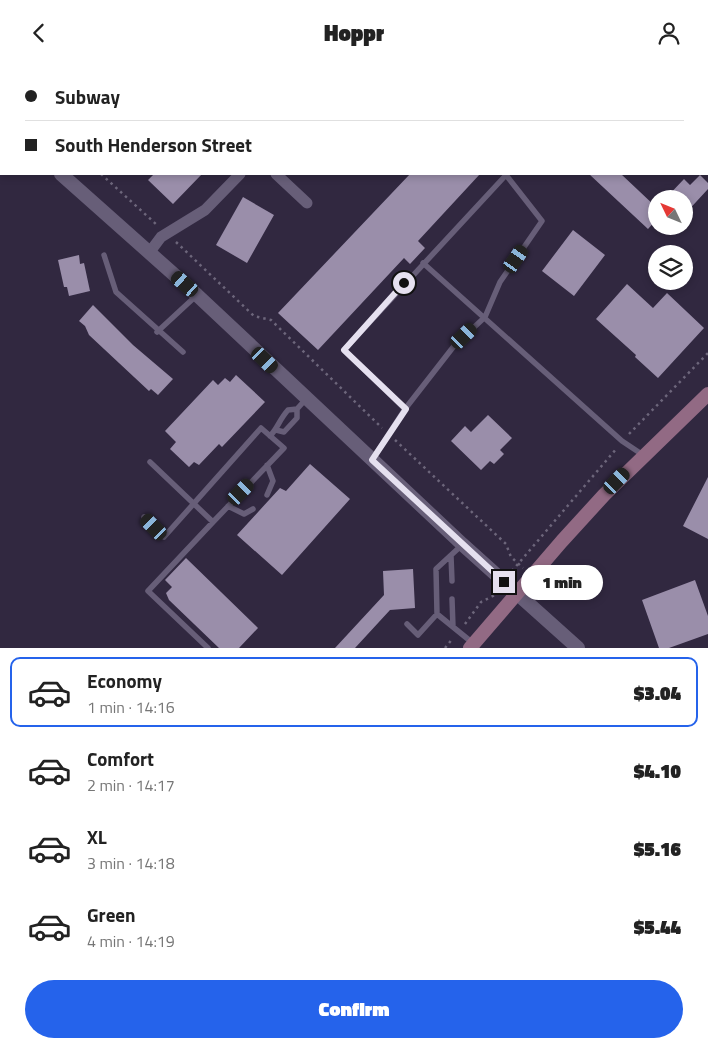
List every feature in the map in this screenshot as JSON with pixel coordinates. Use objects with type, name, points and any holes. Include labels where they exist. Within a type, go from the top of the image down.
[{"type":"main road","points":[[472,646],[562,541],[643,455],[708,393]]},
{"type":"street","points":[[62,175],[197,295],[301,404],[372,460],[578,648]]},
{"type":"street","points":[[149,253],[161,237],[205,210],[239,175]]},
{"type":"street","points":[[277,175],[307,203]]},
{"type":"lane","points":[[372,460],[406,409],[454,346],[485,317],[500,282],[542,221],[506,175],[344,350],[406,409]]},
{"type":"lane","points":[[104,255],[116,292],[157,332],[183,352]]},
{"type":"lane","points":[[423,263],[622,441],[643,455]]},
{"type":"lane","points":[[157,332],[197,295]]},
{"type":"lane","points":[[276,430],[284,432],[297,418],[301,404]]},
{"type":"lane","points":[[270,436],[276,430],[277,422],[288,410],[301,404]]},
{"type":"lane","points":[[144,517],[164,537],[261,428],[284,448],[148,591],[208,648]]},
{"type":"lane","points":[[150,462],[213,522]]},
{"type":"lane","points":[[267,465],[272,481],[267,495]]},
{"type":"lane","points":[[228,506],[244,514],[253,509]]},
{"type":"lane","points":[[407,624],[418,635],[437,614],[436,569],[462,544]]},
{"type":"lane","points":[[451,556],[452,581]]},
{"type":"lane","points":[[452,599],[453,627]]},
{"type":"lane","points":[[437,614],[459,631],[472,646]]},
{"type":"path","points":[[102,175],[254,316],[271,320],[506,544],[511,557],[518,563],[622,441],[708,353]]},
{"type":"path","points":[[445,648],[481,602],[492,596]]},
{"type":"building","points":[[153,175],[201,175],[173,204],[148,180]]},
{"type":"building","points":[[409,175],[479,175],[418,241],[425,248],[410,264],[404,258],[318,350],[278,313]]},
{"type":"building","points":[[590,175],[622,175],[648,199],[648,229]]},
{"type":"building","points":[[700,175],[708,183],[708,189],[693,205],[693,190],[674,190],[684,179],[690,185]]},
{"type":"building","points":[[243,197],[274,215],[247,263],[216,245]]},
{"type":"building","points":[[573,230],[605,255],[574,296],[542,271]]},
{"type":"building","points":[[79,255],[80,264],[84,263],[90,291],[69,296],[67,287],[64,287],[58,260]]},
{"type":"building","points":[[627,284],[653,308],[667,293],[704,328],[658,378],[596,319]]},
{"type":"building","points":[[93,305],[133,345],[173,379],[158,395],[151,389],[149,391],[89,335],[85,326],[79,321]]},
{"type":"building","points":[[236,375],[265,402],[222,447],[219,444],[199,465],[194,462],[189,467],[170,449],[176,442],[165,431],[213,380],[218,385],[225,378],[230,382]]},
{"type":"building","points":[[488,415],[512,438],[500,450],[504,454],[494,464],[490,461],[481,470],[451,441],[465,426],[471,432]]},
{"type":"building","points":[[310,464],[350,499],[282,575],[237,535],[280,488],[286,491]]},
{"type":"building","points":[[708,477],[708,539],[683,526]]},
{"type":"building","points":[[186,558],[258,628],[239,648],[219,648],[169,600],[166,593],[172,587],[165,580]]},
{"type":"building","points":[[413,569],[415,608],[390,610],[355,648],[335,648],[384,595],[383,571]]},
{"type":"building","points":[[695,580],[708,616],[708,634],[669,648],[659,648],[642,600]]},
{"type":"route","points":[[404,283],[344,350],[406,409],[372,460],[504,582]]}]
